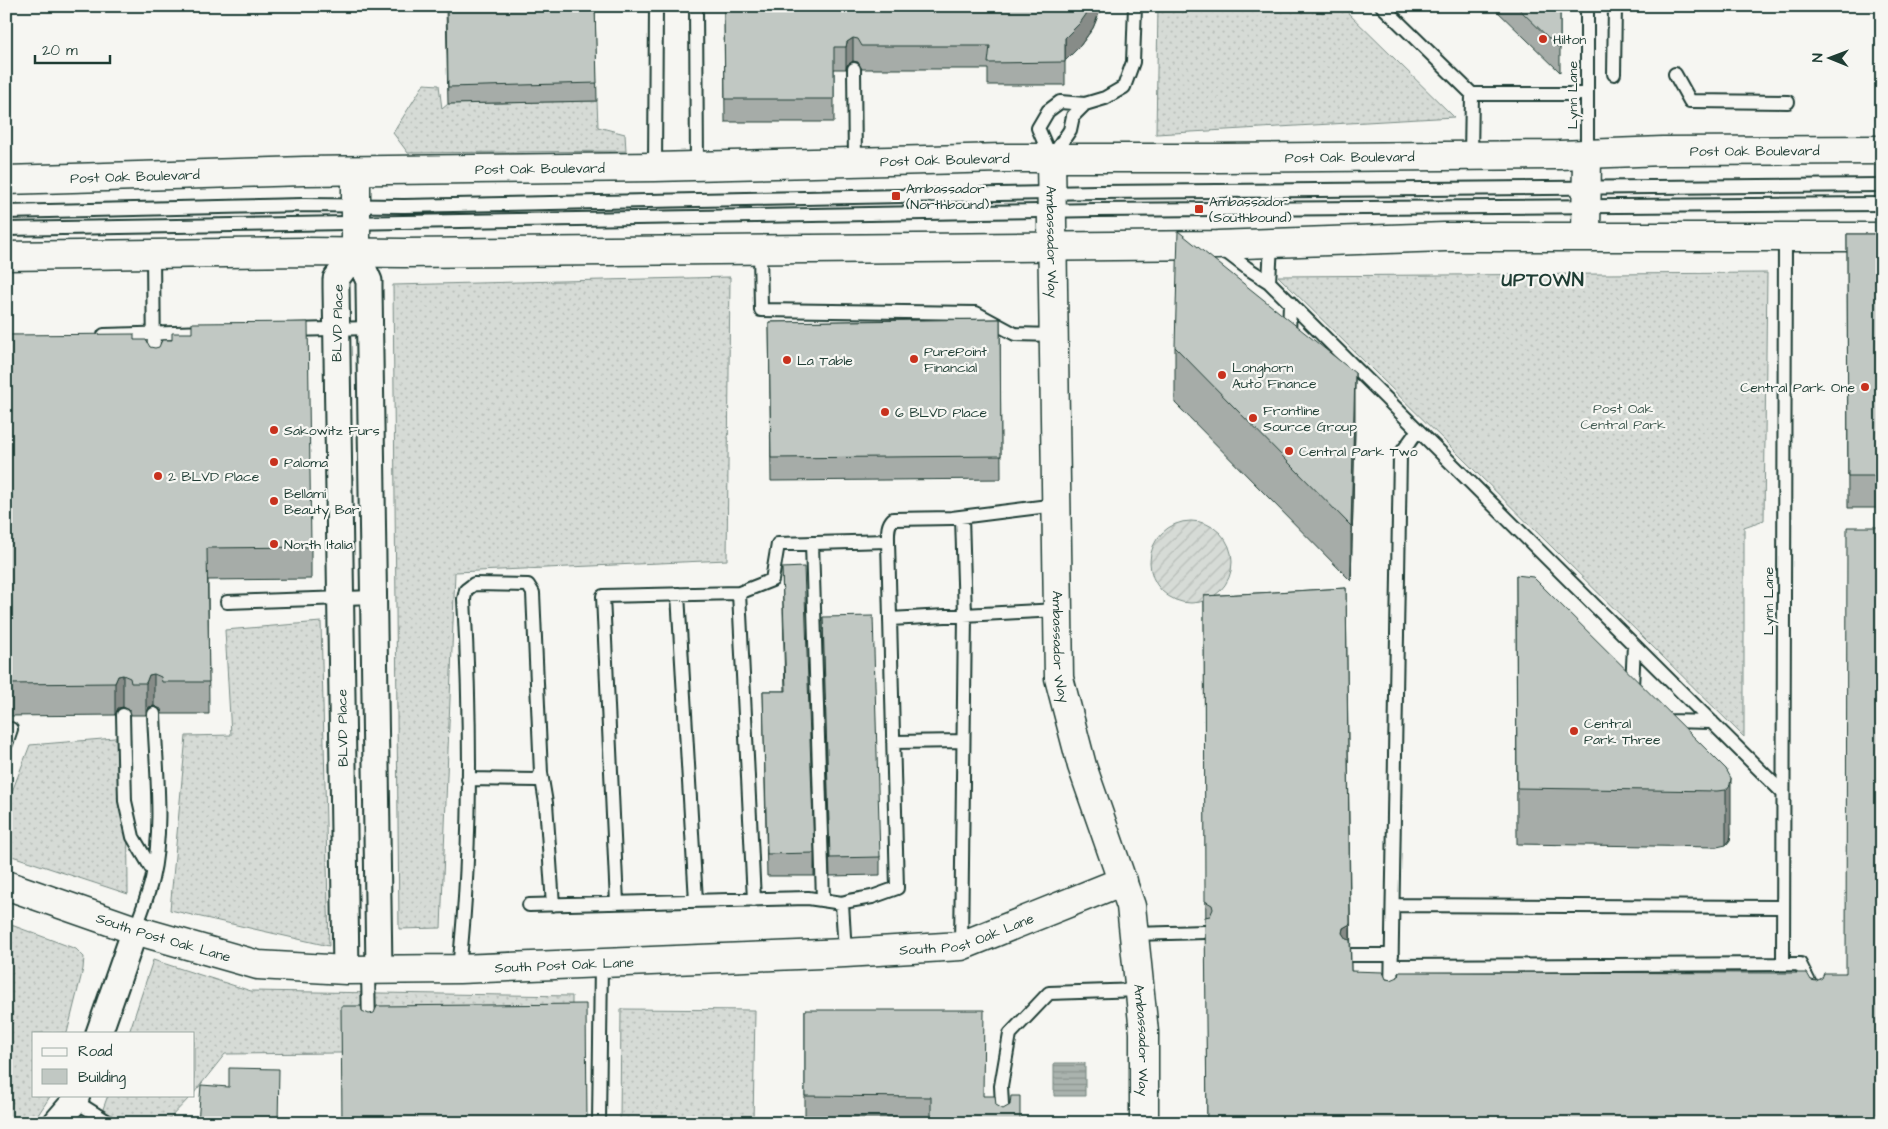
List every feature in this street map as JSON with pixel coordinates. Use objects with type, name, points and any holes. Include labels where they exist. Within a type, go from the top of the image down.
[{"type":"main road","name":"Post Oak Boulevard","points":[[6,180],[855,161],[1472,156],[1673,151],[1882,150]]},
{"type":"main road","points":[[1586,236],[1587,154]]},
{"type":"main road","name":"Ambassador Way","points":[[1051,158],[1059,678],[1082,766],[1131,906],[1144,1032],[1144,1123]]},
{"type":"main road","points":[[356,171],[356,252]]},
{"type":"main road","points":[[6,256],[1217,245],[1445,237],[1882,237]]},
{"type":"main road","name":"South Post Oak Lane","points":[[6,885],[135,930],[258,964],[364,970],[459,969],[845,954],[961,946],[1123,881]]},
{"type":"street","points":[[356,252],[369,281],[374,597],[364,970]]},
{"type":"street","name":"BLVD Place","points":[[356,252],[336,279],[336,328],[340,598],[364,970]]},
{"type":"street","points":[[99,1032],[135,930]]},
{"type":"street","points":[[56,1123],[76,1098]]},
{"type":"lane","points":[[655,166],[656,6]]},
{"type":"lane","points":[[696,6],[697,165]]},
{"type":"lane","points":[[1051,158],[1038,128],[1048,111],[1060,102],[1085,104],[1105,98],[1124,87],[1133,62],[1135,6]]},
{"type":"lane","points":[[1382,6],[1472,94],[1587,94]]},
{"type":"lane","name":"Lynn Lane","points":[[1587,6],[1587,154]]},
{"type":"lane","points":[[1614,74],[1615,6]]},
{"type":"lane","points":[[854,69],[855,161]]},
{"type":"lane","points":[[1675,74],[1690,101],[1788,102]]},
{"type":"lane","points":[[1472,94],[1472,156]]},
{"type":"lane","points":[[1051,158],[1070,130],[1073,116],[1085,104]]},
{"type":"lane","points":[[6,212],[304,205],[356,214],[413,206],[1586,197],[1882,185]]},
{"type":"lane","points":[[6,229],[356,214],[1052,202],[1586,197],[1882,204]]},
{"type":"lane","name":"Lynn Lane","points":[[1783,964],[1785,238]]},
{"type":"lane","points":[[1269,282],[1272,244]]},
{"type":"lane","points":[[1217,245],[1269,282],[1290,302],[1782,792]]},
{"type":"lane","points":[[760,249],[761,310],[976,312],[1015,334],[1054,335]]},
{"type":"lane","points":[[153,254],[154,372]]},
{"type":"lane","points":[[1290,302],[1289,339],[1295,345]]},
{"type":"lane","points":[[282,330],[370,328]]},
{"type":"lane","points":[[95,335],[223,332]]},
{"type":"lane","points":[[1349,382],[1367,379]]},
{"type":"lane","points":[[1391,995],[1400,455],[1418,430]]},
{"type":"lane","points":[[529,905],[808,898],[842,903],[849,900],[872,897],[897,888],[888,528],[893,519],[962,517],[1056,506]]},
{"type":"lane","points":[[961,946],[965,615],[962,517]]},
{"type":"lane","points":[[617,903],[603,596],[739,593],[772,580],[778,544],[888,542]]},
{"type":"lane","points":[[812,543],[824,900]]},
{"type":"lane","points":[[459,969],[465,914],[468,780],[469,696],[464,599],[466,590],[474,584],[528,585],[533,593],[541,773],[546,803],[553,905]]},
{"type":"lane","points":[[739,593],[754,900]]},
{"type":"lane","points":[[678,594],[696,901]]},
{"type":"lane","points":[[227,602],[374,597]]},
{"type":"lane","points":[[890,619],[1058,610]]},
{"type":"lane","points":[[1634,645],[1632,686],[1649,704],[1667,721],[1712,722]]},
{"type":"lane","points":[[135,930],[153,871],[158,816],[154,714]]},
{"type":"lane","points":[[123,715],[125,801],[133,838],[153,871]]},
{"type":"lane","points":[[6,744],[11,729]]},
{"type":"lane","points":[[893,742],[964,741]]},
{"type":"lane","points":[[468,780],[537,780],[541,773]]},
{"type":"lane","points":[[842,903],[845,954]]},
{"type":"lane","points":[[1393,905],[1782,907]]},
{"type":"lane","points":[[1134,934],[1205,932]]},
{"type":"lane","points":[[1350,955],[1392,961],[1800,964],[1816,996]]},
{"type":"lane","points":[[599,1123],[601,963]]},
{"type":"lane","points":[[364,970],[369,1029]]},
{"type":"lane","points":[[1003,1123],[1001,1086],[1010,1034],[1049,994],[1140,990]]},
{"type":"lane","points":[[76,1098],[110,1123]]},
{"type":"green space","points":[[1158,6],[1341,6],[1454,117],[1156,134]]},
{"type":"green space","points":[[424,84],[439,85],[442,109],[448,104],[597,101],[598,127],[625,134],[626,151],[408,153],[393,133]]},
{"type":"green space","name":"Post Oak Central Park","points":[[1767,273],[1764,520],[1744,527],[1744,737],[1278,276]]},
{"type":"green space","points":[[730,277],[727,560],[455,572],[441,928],[399,929],[393,285]]},
{"type":"green space","points":[[1191,521],[1207,524],[1220,533],[1229,546],[1232,562],[1229,578],[1220,591],[1207,600],[1191,603],[1175,600],[1162,591],[1153,578],[1150,562],[1153,546],[1162,533],[1175,524]]},
{"type":"green space","points":[[321,622],[329,946],[170,910],[186,736],[231,735],[225,630]]},
{"type":"green space","points":[[127,737],[128,894],[6,854],[6,807],[30,745]]},
{"type":"green space","points":[[6,923],[76,949],[84,957],[83,969],[67,1032],[32,1032],[32,1096],[50,1096],[38,1115],[6,1123]]},
{"type":"green space","points":[[153,960],[251,991],[572,996],[572,1051],[225,1054],[195,1092],[195,1032],[129,1032]]},
{"type":"green space","points":[[621,1009],[755,1010],[753,1123],[620,1123]]},
{"type":"green space","points":[[108,1096],[191,1096],[165,1123],[98,1123]]},
{"type":"shaded area","points":[[1054,1063],[1085,1063],[1085,1096],[1054,1096]]},
{"type":"building","points":[[447,6],[595,6],[597,83],[448,87]]},
{"type":"building","points":[[724,6],[1092,6],[1080,23],[1065,38],[1065,62],[988,63],[990,46],[862,46],[858,39],[853,38],[847,42],[846,47],[834,47],[834,99],[725,99]]},
{"type":"building","points":[[1516,6],[1560,6],[1560,49]]},
{"type":"building","points":[[1178,231],[1355,373],[1351,526],[1175,347]]},
{"type":"building","name":"Central Park One","points":[[1847,234],[1882,234],[1882,476],[1848,476]]},
{"type":"building","name":"6 BLVD Place","points":[[1000,319],[1001,456],[771,458],[769,322]]},
{"type":"building","name":"2 BLVD Place","points":[[308,322],[311,547],[207,548],[209,682],[162,682],[161,677],[154,674],[149,675],[146,683],[131,683],[130,678],[123,675],[118,676],[115,683],[6,684],[6,335],[134,334],[134,340],[146,340],[150,347],[155,348],[159,347],[162,340],[172,340],[172,333],[192,333],[192,323]]},
{"type":"building","points":[[1847,527],[1882,527],[1882,1123],[1207,1123],[1205,917],[1210,916],[1213,909],[1212,905],[1205,901],[1204,596],[1346,588],[1350,924],[1343,928],[1342,933],[1346,939],[1350,940],[1351,971],[1383,972],[1386,979],[1391,980],[1398,977],[1399,972],[1807,973],[1811,980],[1816,981],[1822,978],[1824,973],[1846,973]]},
{"type":"building","points":[[804,567],[814,853],[767,854],[763,691],[786,691],[782,568]]},
{"type":"building","points":[[1516,575],[1533,577],[1726,769],[1731,778],[1730,785],[1726,790],[1517,788]]},
{"type":"building","points":[[873,616],[880,857],[830,858],[823,617]]},
{"type":"building","points":[[586,1004],[587,1123],[342,1123],[341,1006],[361,1006],[362,1011],[369,1014],[374,1013],[377,1006]]},
{"type":"building","points":[[805,1010],[984,1010],[983,1096],[995,1096],[996,1105],[1003,1109],[1010,1105],[1011,1096],[1020,1096],[1020,1123],[931,1123],[931,1097],[805,1096]]},
{"type":"building","points":[[229,1068],[279,1069],[278,1123],[198,1123],[201,1085],[229,1087]]},
{"type":"place","name":"Hilton","points":[[1543,39]]},
{"type":"place","name":"Ambassador (Northbound)","points":[[896,196]]},
{"type":"place","name":"Ambassador (Southbound)","points":[[1199,209]]},
{"type":"place","name":"PurePoint Financial","points":[[914,359]]},
{"type":"place","name":"La Table","points":[[787,360]]},
{"type":"place","name":"Longhorn Auto Finance","points":[[1222,375]]},
{"type":"place","name":"Central Park One","points":[[1865,387]]},
{"type":"place","name":"6 BLVD Place","points":[[885,412]]},
{"type":"place","name":"Frontline Source Group","points":[[1253,418]]},
{"type":"place","name":"Sakowitz Furs","points":[[274,430]]},
{"type":"place","name":"Central Park Two","points":[[1289,451]]},
{"type":"place","name":"Paloma","points":[[274,462]]},
{"type":"place","name":"2 BLVD Place","points":[[158,476]]},
{"type":"place","name":"Bellami Beauty Bar","points":[[274,501]]},
{"type":"place","name":"North Italia","points":[[274,544]]},
{"type":"place","name":"Central Park Three","points":[[1574,731]]},
{"type":"district","name":"UPTOWN","points":[[1543,279]]}]
